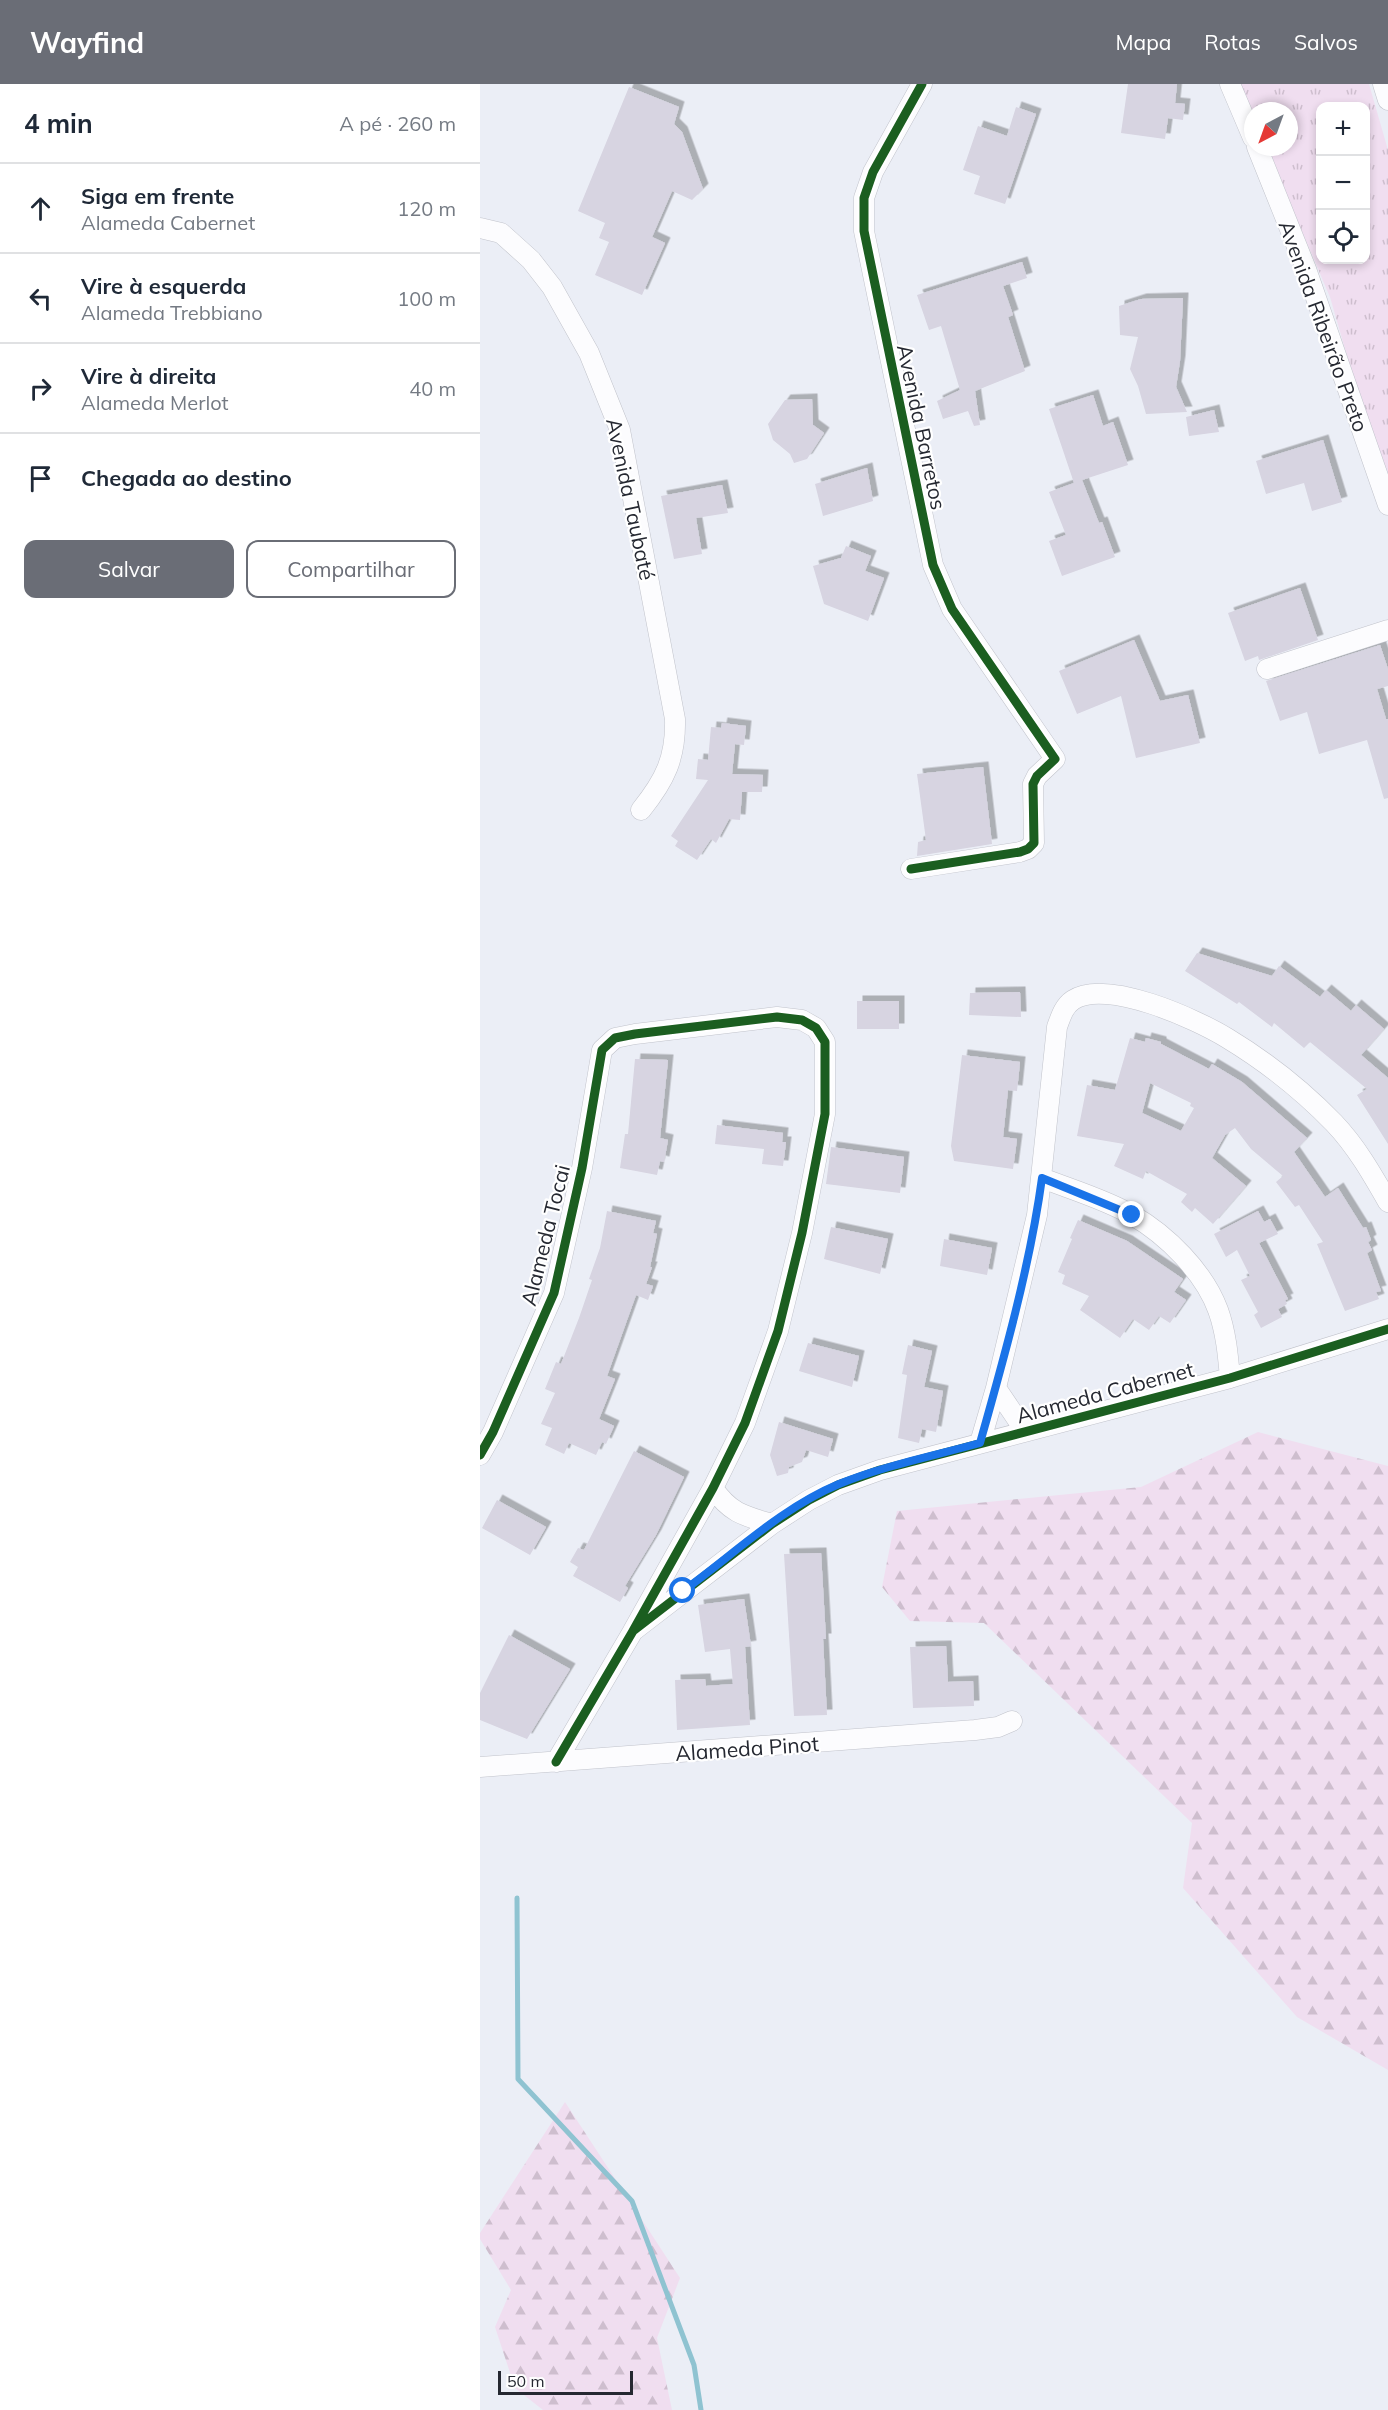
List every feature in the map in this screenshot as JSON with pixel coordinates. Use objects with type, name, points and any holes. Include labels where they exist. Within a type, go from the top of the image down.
[{"type":"street","name":"Avenida Barretos","points":[[910,869],[1028,849],[1034,843],[1033,784],[1037,776],[1053,763],[1054,756],[1032,728],[952,609],[933,565],[866,242],[864,198],[873,171],[922,84]]},
{"type":"street","points":[[1230,84],[1244,117]]},
{"type":"street","points":[[1383,84],[1388,100]]},
{"type":"street","name":"Avenida Ribeirão Preto","points":[[1261,156],[1306,269],[1388,505]]},
{"type":"street","name":"Avenida Taubaté","points":[[480,228],[501,233],[531,260],[552,286],[589,353],[620,430],[675,719],[676,742],[669,766],[659,787],[641,810]]},
{"type":"street","points":[[1267,669],[1388,630]]},
{"type":"street","points":[[980,1443],[996,1388],[1037,1215],[1057,1027],[1063,1010],[1073,1000],[1088,994],[1112,993],[1161,1007],[1226,1037],[1280,1075],[1335,1124],[1366,1164],[1388,1202]]},
{"type":"street","name":"Alameda Tocai","points":[[480,1455],[493,1432],[554,1293],[582,1168],[602,1050],[615,1038],[635,1034],[777,1017],[802,1020],[816,1028],[825,1042],[825,1114],[802,1233],[778,1331],[745,1423],[713,1488],[633,1631]]},
{"type":"street","points":[[1042,1178],[1132,1215],[1167,1241],[1198,1275],[1217,1308],[1226,1341],[1230,1378]]},
{"type":"street","name":"Alameda Cabernet","points":[[556,1762],[633,1631],[772,1524],[809,1500],[838,1485],[880,1470],[1230,1378],[1388,1329]]},
{"type":"street","points":[[996,1388],[1025,1431]]},
{"type":"street","points":[[713,1488],[722,1501],[735,1513],[772,1524]]},
{"type":"street","name":"Alameda Pinot","points":[[480,1767],[975,1730],[998,1727],[1012,1721]]},
{"type":"green space","points":[[1240,84],[1369,84],[1388,150],[1388,481],[1369,432],[1330,297],[1290,204],[1271,156],[1298,156],[1298,102],[1247,102]]},
{"type":"green space","points":[[1258,1432],[1388,1466],[1388,2070],[1297,2017],[1183,1888],[1192,1823],[984,1623],[910,1621],[882,1587],[897,1511],[1141,1487]]},
{"type":"green space","points":[[565,2102],[680,2278],[657,2338],[672,2410],[543,2410],[515,2388],[495,2327],[511,2290],[480,2239],[480,2233]]},
{"type":"building","points":[[1128,84],[1177,84],[1175,103],[1185,104],[1183,120],[1168,118],[1165,139],[1121,133]]},
{"type":"building","points":[[629,87],[679,107],[674,124],[682,132],[703,189],[692,200],[672,191],[652,237],[665,243],[642,295],[595,275],[609,242],[599,238],[605,223],[578,211]]},
{"type":"building","points":[[1016,107],[1036,114],[1005,204],[974,194],[980,176],[963,170],[978,126],[1007,136]]},
{"type":"building","points":[[1022,262],[1027,278],[1003,286],[1013,315],[1008,317],[1025,371],[975,391],[980,425],[974,426],[968,411],[943,419],[937,401],[960,390],[941,326],[929,330],[917,295]]},
{"type":"building","points":[[1183,298],[1180,361],[1176,387],[1187,412],[1146,414],[1138,386],[1130,369],[1138,337],[1120,335],[1119,306],[1141,299]]},
{"type":"building","points":[[1093,395],[1103,426],[1113,422],[1128,465],[1082,480],[1099,523],[1102,522],[1115,557],[1062,576],[1049,541],[1066,535],[1049,492],[1074,483],[1049,409]]},
{"type":"building","points":[[812,399],[813,425],[824,433],[807,459],[794,463],[790,454],[773,440],[768,424],[785,400]]},
{"type":"building","points":[[1214,410],[1219,432],[1189,436],[1186,417]]},
{"type":"building","points":[[1323,440],[1342,502],[1312,511],[1304,483],[1266,494],[1256,461]]},
{"type":"building","points":[[867,468],[873,501],[823,516],[815,484]]},
{"type":"building","points":[[722,485],[728,513],[696,518],[702,554],[674,559],[661,496]]},
{"type":"building","points":[[846,546],[871,556],[865,571],[884,578],[868,621],[824,604],[813,566],[841,558]]},
{"type":"building","points":[[1300,588],[1318,640],[1259,660],[1258,656],[1245,661],[1228,613]]},
{"type":"building","points":[[1134,640],[1160,701],[1188,695],[1200,743],[1136,758],[1121,696],[1077,714],[1059,671]]},
{"type":"building","points":[[1380,645],[1388,669],[1388,686],[1377,689],[1386,719],[1388,719],[1388,798],[1384,799],[1367,740],[1319,754],[1307,712],[1280,721],[1266,681]]},
{"type":"building","points":[[722,723],[746,726],[744,745],[735,744],[732,774],[763,775],[762,792],[742,792],[740,820],[729,819],[716,843],[711,839],[697,860],[675,846],[678,841],[671,836],[708,780],[696,779],[698,759],[708,760],[711,727],[721,728]]},
{"type":"building","points":[[983,767],[992,844],[917,856],[918,842],[926,840],[917,774]]},
{"type":"building","points":[[1197,953],[1272,976],[1279,966],[1320,997],[1326,990],[1351,1011],[1356,1005],[1384,1029],[1361,1055],[1388,1078],[1388,1144],[1357,1095],[1367,1089],[1310,1042],[1304,1048],[1274,1023],[1272,1027],[1239,1002],[1237,1004],[1185,971]]},
{"type":"building","points":[[1020,992],[1021,1017],[969,1015],[970,993]]},
{"type":"building","points":[[857,1001],[899,1001],[899,1029],[857,1029]]},
{"type":"building","points":[[1130,1038],[1145,1042],[1146,1038],[1161,1042],[1209,1069],[1212,1064],[1242,1082],[1307,1138],[1294,1152],[1325,1197],[1338,1188],[1363,1228],[1366,1227],[1371,1240],[1368,1242],[1372,1250],[1367,1253],[1381,1291],[1376,1292],[1379,1299],[1345,1311],[1317,1244],[1323,1242],[1299,1205],[1295,1207],[1276,1182],[1283,1176],[1251,1149],[1235,1128],[1225,1135],[1212,1158],[1246,1186],[1213,1224],[1195,1208],[1192,1212],[1181,1202],[1187,1194],[1146,1171],[1143,1179],[1114,1166],[1124,1144],[1077,1136],[1087,1085],[1115,1090]],"holes":[[[1150,1083],[1191,1103],[1190,1106],[1194,1108],[1181,1131],[1142,1113]]]},
{"type":"building","points":[[962,1055],[1020,1062],[1017,1091],[1008,1090],[1003,1137],[1017,1139],[1013,1169],[954,1161],[951,1146]]},
{"type":"building","points":[[635,1059],[668,1060],[660,1138],[668,1140],[664,1162],[660,1161],[657,1175],[620,1168],[625,1134],[628,1134]]},
{"type":"building","points":[[717,1125],[783,1133],[782,1142],[786,1142],[783,1166],[762,1164],[764,1149],[715,1144]]},
{"type":"building","points":[[831,1147],[904,1157],[900,1193],[826,1184]]},
{"type":"building","points":[[607,1211],[656,1221],[653,1233],[657,1234],[650,1267],[652,1267],[646,1284],[653,1286],[648,1300],[636,1295],[607,1376],[615,1379],[599,1419],[614,1426],[606,1444],[602,1442],[596,1455],[569,1443],[564,1454],[545,1445],[552,1428],[541,1424],[555,1393],[545,1389],[556,1362],[561,1364],[579,1318],[592,1280],[589,1279],[600,1248]]},
{"type":"building","points":[[1258,1211],[1264,1222],[1270,1219],[1278,1234],[1259,1243],[1288,1299],[1285,1300],[1287,1304],[1278,1309],[1282,1317],[1261,1328],[1254,1315],[1258,1312],[1241,1280],[1250,1276],[1237,1250],[1226,1257],[1214,1234]]},
{"type":"building","points":[[1078,1220],[1127,1241],[1183,1279],[1174,1292],[1186,1300],[1170,1323],[1159,1316],[1149,1330],[1133,1319],[1120,1338],[1080,1310],[1089,1296],[1062,1284],[1065,1275],[1058,1272]]},
{"type":"building","points":[[831,1227],[888,1239],[880,1274],[824,1259]]},
{"type":"building","points":[[944,1239],[992,1248],[987,1275],[940,1266]]},
{"type":"building","points":[[808,1343],[859,1356],[852,1387],[799,1371]]},
{"type":"building","points":[[908,1345],[932,1351],[924,1387],[943,1391],[936,1432],[922,1429],[919,1443],[898,1438],[907,1375],[902,1374]]},
{"type":"building","points":[[779,1422],[833,1439],[828,1457],[806,1450],[802,1462],[789,1467],[788,1473],[777,1476],[770,1455]]},
{"type":"building","points":[[634,1451],[684,1477],[656,1535],[625,1586],[628,1588],[620,1602],[573,1576],[578,1567],[570,1562],[578,1548],[584,1550]]},
{"type":"building","points":[[497,1500],[546,1527],[530,1555],[482,1528]]},
{"type":"building","points":[[821,1553],[826,1639],[823,1639],[827,1715],[794,1716],[784,1554]]},
{"type":"building","points":[[744,1599],[751,1646],[745,1647],[750,1725],[677,1730],[675,1680],[705,1679],[706,1686],[733,1684],[730,1649],[705,1652],[698,1605]]},
{"type":"building","points":[[509,1635],[570,1669],[527,1739],[480,1720],[480,1693]]},
{"type":"building","points":[[946,1646],[948,1682],[973,1681],[974,1706],[913,1708],[910,1647]]},
{"type":"waterway","points":[[517,1898],[518,2079],[632,2201],[694,2365],[701,2410]]},
{"type":"cycle path","points":[[911,869],[1028,849],[1034,843],[1033,784],[1037,776],[1055,759],[952,609],[933,565],[864,231],[864,198],[873,172],[922,84]]},
{"type":"cycle path","points":[[480,1455],[493,1432],[554,1293],[582,1168],[602,1050],[615,1038],[635,1034],[777,1017],[802,1020],[816,1028],[825,1042],[825,1114],[802,1233],[778,1331],[745,1423],[713,1488],[633,1631]]},
{"type":"cycle path","points":[[556,1762],[633,1631],[772,1524],[809,1500],[838,1485],[880,1470],[1230,1378],[1388,1329]]},
{"type":"route","points":[[683,1591],[772,1524],[809,1500],[838,1485],[880,1470],[980,1443],[996,1388],[1037,1215],[1042,1178],[1132,1215]]}]
